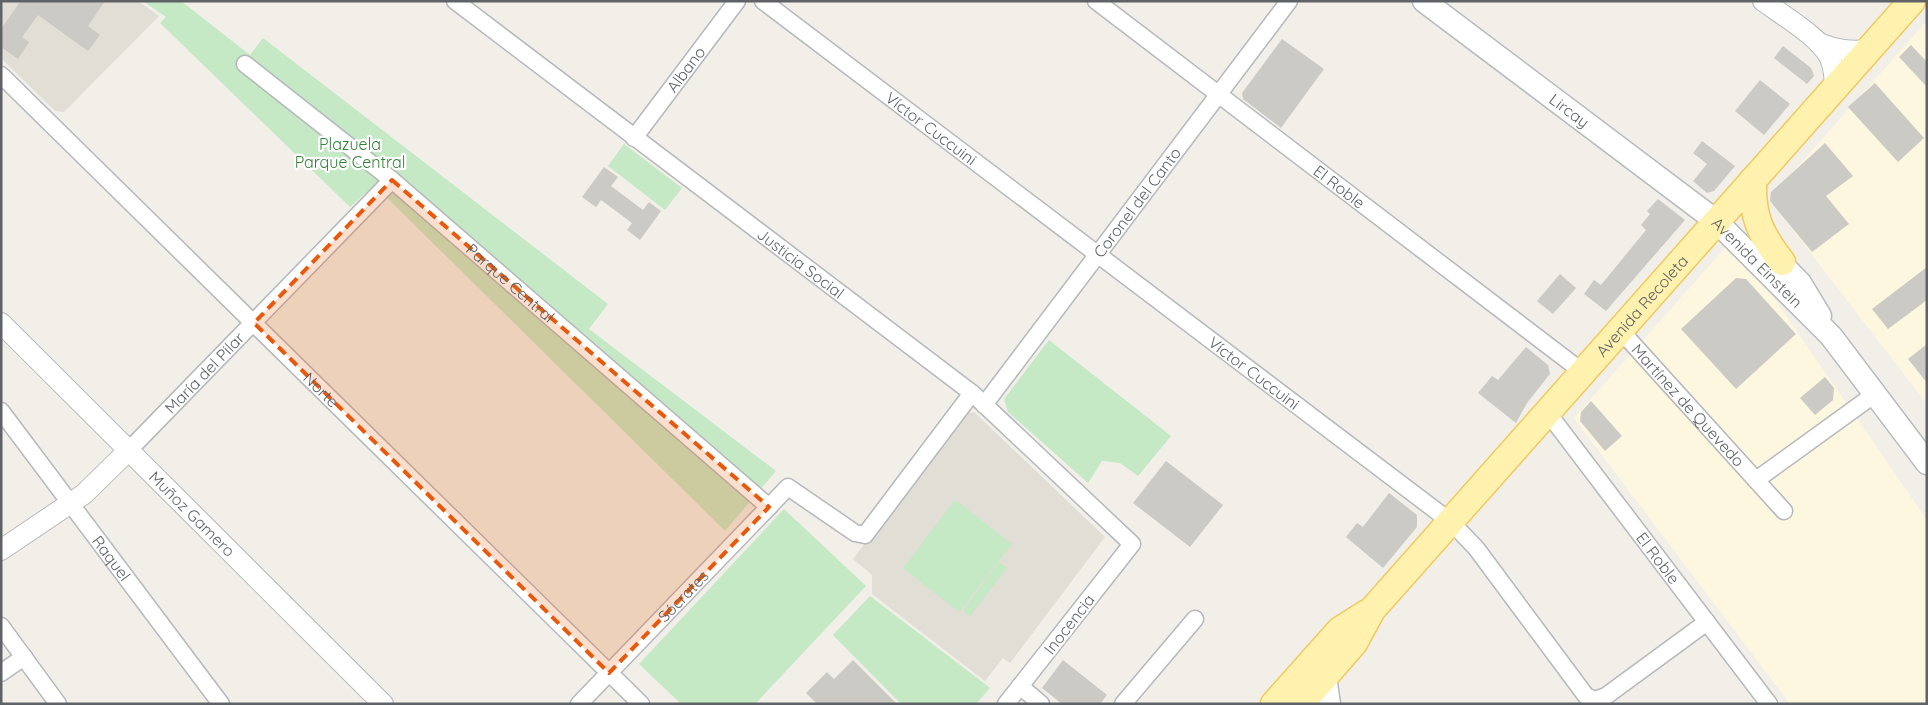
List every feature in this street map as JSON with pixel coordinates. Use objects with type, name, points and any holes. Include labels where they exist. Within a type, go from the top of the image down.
[{"type":"main road","name":"Lircay","points":[[1424,1],[1716,221]]},
{"type":"main road","name":"Avenida Recoleta","points":[[1301,704],[1354,643],[1372,610],[1912,1]]},
{"type":"main road","points":[[1753,180],[1753,206],[1758,224],[1766,241],[1782,262]]},
{"type":"main road","name":"Avenida Einstein","points":[[1716,221],[1749,237],[1782,262],[1805,290],[1831,336],[1927,463]]},
{"type":"main road","name":"Avenida Einstein","points":[[1716,221],[1831,336]]},
{"type":"main road","name":"Avenida Recoleta","points":[[1274,704],[1340,630],[1372,610]]},
{"type":"main road","points":[[1321,650],[1329,704]]},
{"type":"street","name":"Justicia Social","points":[[455,1],[634,138],[786,250],[972,394],[1132,544]]},
{"type":"street","name":"Albano","points":[[634,138],[737,1]]},
{"type":"street","name":"Víctor Cuccuini","points":[[763,1],[1450,522],[1476,548],[1583,693],[1590,699],[1601,699],[1606,696],[1707,622]]},
{"type":"street","name":"El Roble","points":[[1096,1],[1584,373]]},
{"type":"street","name":"Coronel del Canto","points":[[984,405],[1289,1]]},
{"type":"street","points":[[1763,1],[1819,43],[1829,56],[1835,72],[1835,88]]},
{"type":"street","points":[[1819,43],[1835,49],[1852,52],[1868,50]]},
{"type":"street","name":"Parque Central","points":[[246,64],[392,180],[769,508]]},
{"type":"street","name":"Norte","points":[[2,78],[254,323],[640,704]]},
{"type":"street","name":"María del Pilar","points":[[1,550],[91,489],[392,180]]},
{"type":"street","name":"Muñoz Gamero","points":[[1,323],[383,704]]},
{"type":"street","name":"Martínez de Quevedo","points":[[1621,331],[1784,511]]},
{"type":"street","name":"Sócrates","points":[[579,704],[788,488],[856,533],[865,535],[972,394]]},
{"type":"street","name":"Martínez de Quevedo","points":[[1756,480],[1875,394]]},
{"type":"street","name":"Raquel","points":[[1,411],[221,704]]},
{"type":"street","name":"El Roble","points":[[1548,413],[1770,704]]},
{"type":"street","name":"Inocencia","points":[[1006,704],[1132,544]]},
{"type":"street","points":[[1123,704],[1194,619]]},
{"type":"street","points":[[1,626],[58,704]]},
{"type":"street","points":[[1,673],[24,657]]},
{"type":"street","points":[[1020,686],[1041,704]]},
{"type":"highlighted area","points":[[392,180],[769,507],[609,673],[254,323]]},
{"type":"shaded area","points":[[1,1],[138,1],[159,16],[64,112],[55,111],[1,58]]},
{"type":"shaded area","points":[[1927,21],[1927,404],[1769,199]]},
{"type":"shaded area","points":[[1726,247],[1771,294],[1927,520],[1927,704],[1790,704],[1574,418]]},
{"type":"shaded area","points":[[974,412],[1105,537],[1010,663],[1003,658],[985,681],[872,594],[872,575],[853,559],[964,414]]},
{"type":"green space","name":"Plazuela Parque Central","points":[[143,1],[181,1],[250,55],[263,38],[608,304],[589,329],[776,471],[725,531],[374,185],[350,207],[160,23],[166,17]]},
{"type":"green space","points":[[624,144],[682,188],[665,210],[608,166]]},
{"type":"green space","points":[[1049,340],[1171,436],[1138,476],[1120,463],[1102,461],[1088,483],[1008,412],[1004,399]]},
{"type":"green space","points":[[955,500],[1012,544],[959,612],[903,568]]},
{"type":"green space","points":[[784,509],[866,586],[755,704],[681,704],[639,664]]},
{"type":"green space","points":[[999,562],[1007,568],[970,616],[963,610]]},
{"type":"green space","points":[[870,596],[990,688],[976,704],[901,704],[833,635]]},
{"type":"building","points":[[18,1],[105,1],[88,26],[100,35],[88,51],[38,15],[22,37],[29,42],[18,59],[1,47],[1,29],[20,2]]},
{"type":"building","points":[[1282,39],[1324,69],[1281,128],[1243,99],[1242,93]]},
{"type":"building","points":[[1911,45],[1927,62],[1927,87],[1899,57]]},
{"type":"building","points":[[1783,46],[1811,68],[1814,76],[1807,84],[1774,58]]},
{"type":"building","points":[[1760,80],[1790,104],[1764,135],[1735,111]]},
{"type":"building","points":[[1875,83],[1924,138],[1898,162],[1848,107]]},
{"type":"building","points":[[1702,141],[1735,166],[1714,191],[1707,193],[1693,181],[1707,164],[1693,153]]},
{"type":"building","points":[[1825,143],[1853,176],[1826,196],[1849,224],[1812,252],[1770,201],[1771,192]]},
{"type":"building","points":[[604,167],[618,177],[611,186],[643,210],[649,202],[661,211],[640,240],[627,230],[632,223],[601,200],[596,207],[582,197]]},
{"type":"building","points":[[1658,199],[1685,220],[1606,311],[1584,294],[1594,280],[1601,285],[1646,230],[1641,225],[1650,214],[1647,211]]},
{"type":"building","points":[[1927,267],[1927,300],[1888,329],[1872,309]]},
{"type":"building","points":[[1560,274],[1576,288],[1553,314],[1537,301]]},
{"type":"building","points":[[1736,278],[1746,279],[1796,334],[1736,389],[1681,329]]},
{"type":"building","points":[[1927,344],[1927,383],[1908,359]]},
{"type":"building","points":[[1526,347],[1548,365],[1550,374],[1527,403],[1516,423],[1478,393],[1492,376],[1498,380]]},
{"type":"building","points":[[1825,377],[1834,388],[1833,400],[1815,415],[1800,398]]},
{"type":"building","points":[[1591,401],[1622,436],[1605,451],[1580,421],[1581,412]]},
{"type":"building","points":[[1166,461],[1223,505],[1190,547],[1133,503]]},
{"type":"building","points":[[1389,493],[1417,515],[1417,527],[1383,568],[1346,537],[1357,523],[1363,527]]},
{"type":"building","points":[[853,660],[897,704],[817,704],[806,693],[827,672],[834,679]]},
{"type":"building","points":[[1063,660],[1107,695],[1100,704],[1062,704],[1042,688]]}]
